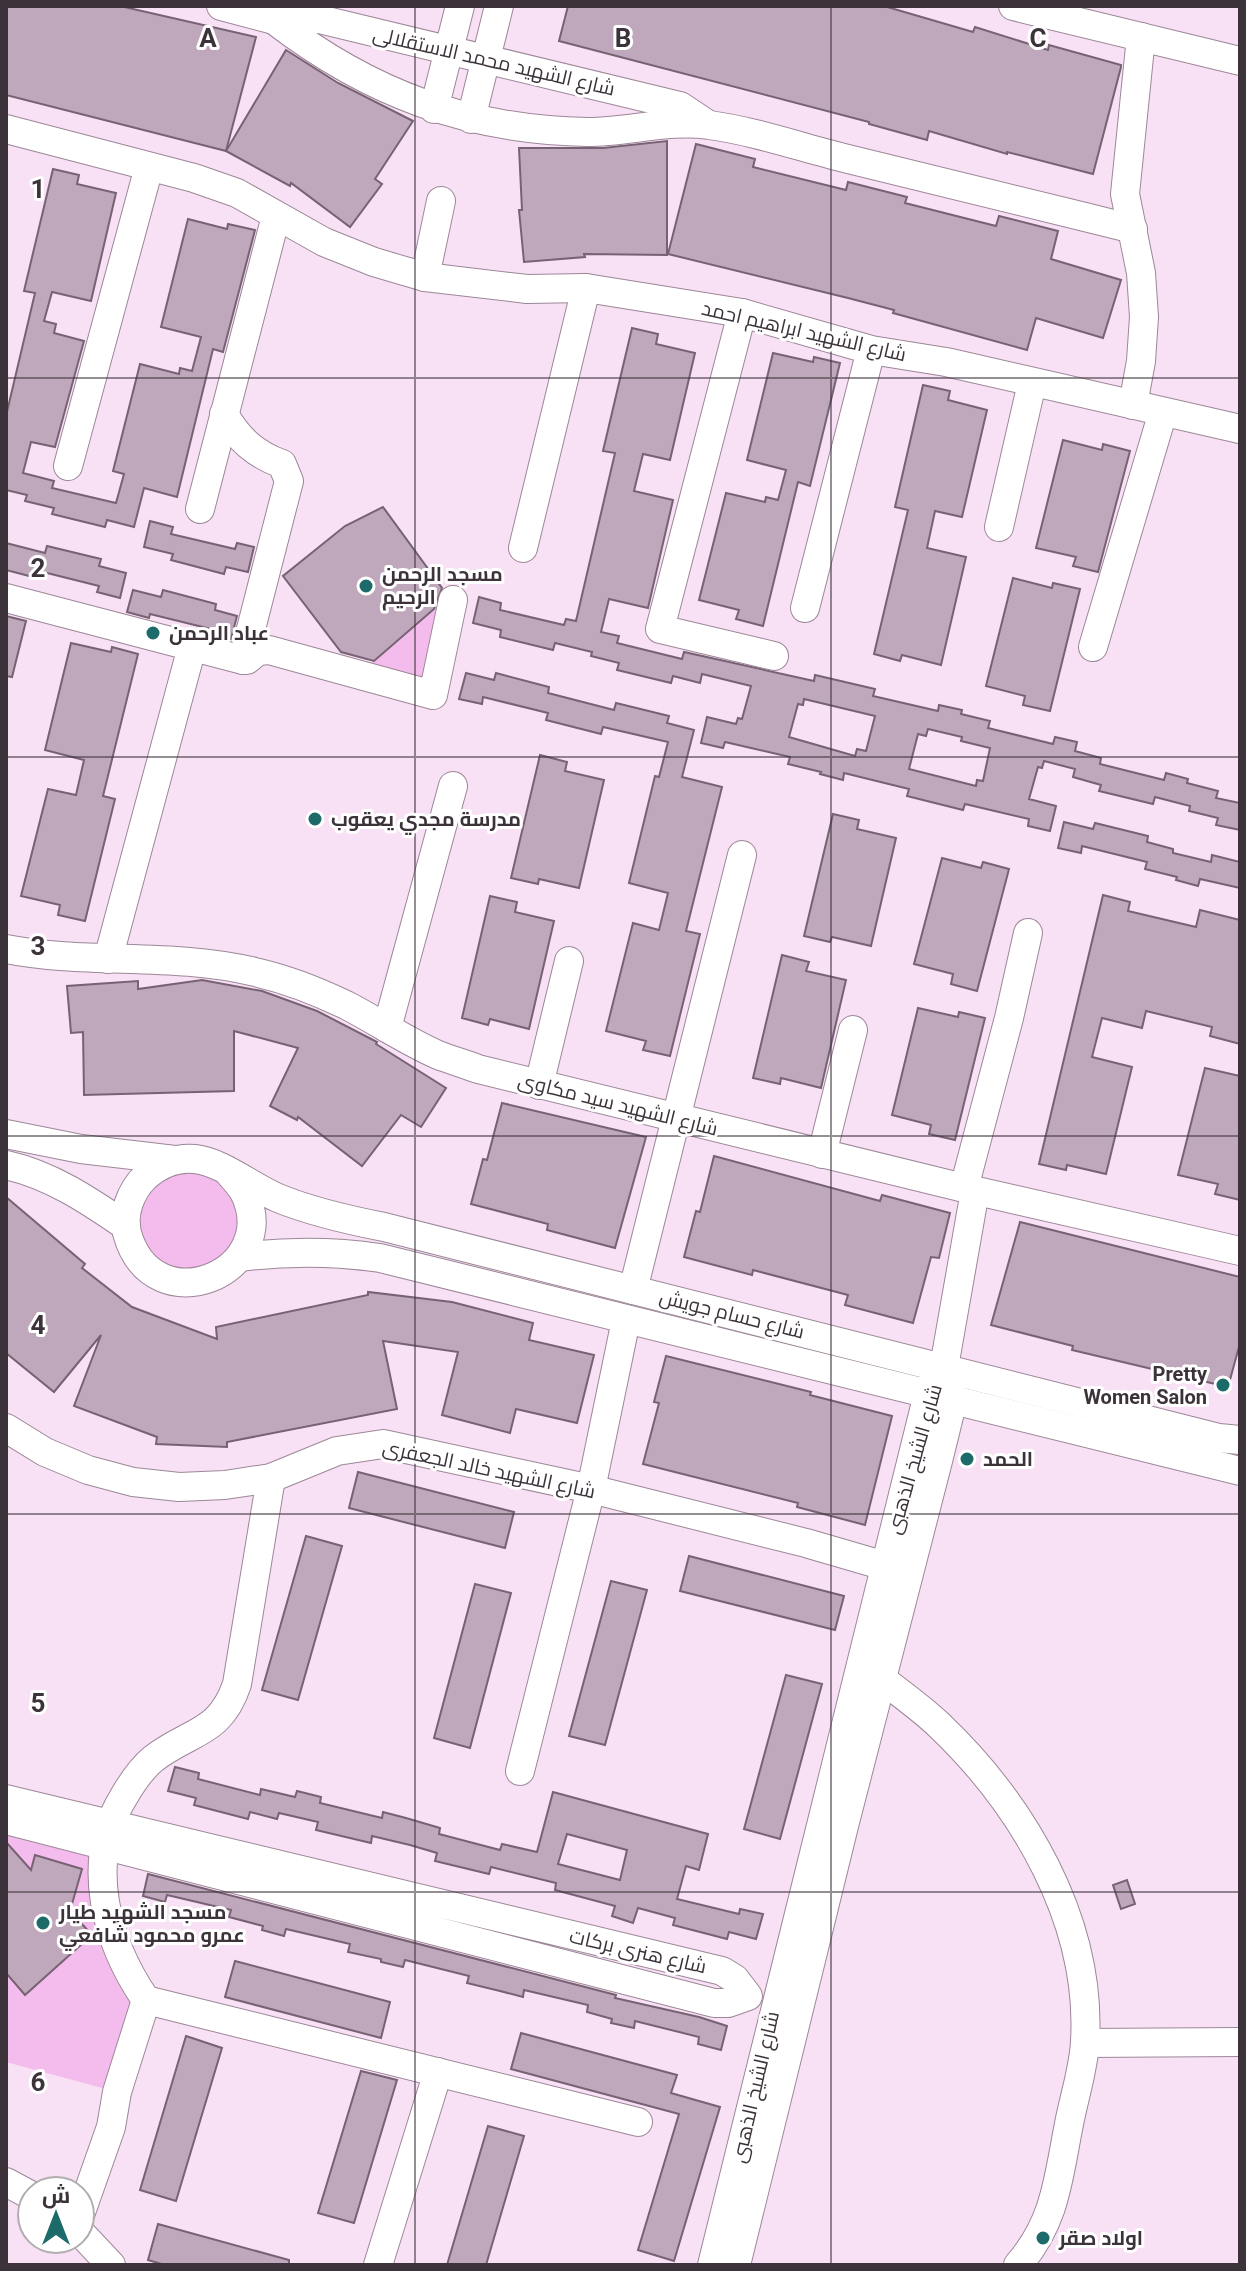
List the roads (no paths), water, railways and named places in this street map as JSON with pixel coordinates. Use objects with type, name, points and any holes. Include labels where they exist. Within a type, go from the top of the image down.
[{"type":"street","name":"شارع الشهيد محمد الاستقلالى","points":[[221,6],[274,20],[319,19],[680,106],[707,124]]},
{"type":"street","points":[[434,109],[460,6]]},
{"type":"street","points":[[471,119],[499,6]]},
{"type":"street","points":[[1013,6],[1093,15],[1141,37],[1240,61]]},
{"type":"street","name":"شارع الشهيد محمد الاستقلالى","points":[[274,20],[350,72],[434,109],[471,119],[531,129],[591,132],[707,124],[1133,229]]},
{"type":"street","points":[[1133,405],[1141,361],[1144,317],[1141,273],[1125,194],[1141,37]]},
{"type":"street","name":"شارع الشهيد ابراهيم احمد","points":[[6,129],[237,193],[324,242],[374,262],[425,277],[527,289],[586,288],[742,313],[871,350],[946,362],[1240,429]]},
{"type":"street","points":[[68,466],[149,167]]},
{"type":"street","points":[[425,277],[441,201]]},
{"type":"street","points":[[200,509],[276,216]]},
{"type":"street","points":[[523,548],[586,288]]},
{"type":"street","points":[[742,313],[660,629],[774,656]]},
{"type":"street","points":[[805,608],[871,350]]},
{"type":"street","points":[[999,527],[1032,383]]},
{"type":"street","points":[[1093,647],[1163,412]]},
{"type":"street","points":[[224,414],[247,446],[282,464],[289,481],[243,660]]},
{"type":"street","points":[[6,598],[243,660],[258,651],[269,650],[433,695],[453,600]]},
{"type":"street","points":[[108,959],[192,647]]},
{"type":"street","points":[[387,1028],[453,786]]},
{"type":"street","points":[[633,1290],[742,855]]},
{"type":"street","points":[[944,1367],[969,1189],[1028,933]]},
{"type":"street","name":"شارع الشهيد سيد مكاوى","points":[[6,949],[39,956],[173,959],[257,972],[303,986],[347,1006],[437,1055],[539,1085],[1240,1251]]},
{"type":"street","points":[[539,1085],[569,961]]},
{"type":"street","points":[[822,1154],[853,1030]]},
{"type":"street","points":[[6,1134],[81,1149],[203,1161],[229,1173],[243,1191],[251,1213],[249,1236],[240,1257],[225,1272],[204,1282],[183,1284],[161,1278],[144,1265],[131,1247],[126,1226],[128,1204],[138,1184],[155,1168],[175,1160]]},
{"type":"street","points":[[6,1165],[61,1185],[126,1226]]},
{"type":"street","name":"شارع حسام جويش","points":[[229,1173],[278,1198],[330,1216],[1219,1438],[1240,1440]]},
{"type":"street","name":"شارع حسام جويش","points":[[240,1257],[318,1251],[380,1258],[1240,1471]]},
{"type":"street","points":[[520,1771],[591,1489],[626,1320]]},
{"type":"street","name":"شارع الشيخ الذهبى","points":[[736,2265],[882,1679],[940,1397],[934,1379],[944,1367]]},
{"type":"street","name":"شارع الشيخ الذهبى","points":[[712,2265],[885,1566],[940,1397]]},
{"type":"street","name":"شارع الشهيد خالد الجعفرى","points":[[6,1428],[59,1458],[88,1470],[133,1482],[179,1487],[225,1485],[271,1478],[337,1451],[383,1444],[591,1489],[885,1566]]},
{"type":"street","points":[[271,1478],[237,1684],[231,1703],[219,1719],[204,1731],[175,1743],[150,1762],[130,1787],[108,1834],[103,1885],[109,1923],[124,1965],[146,2000],[638,2122]]},
{"type":"street","points":[[882,1679],[938,1724],[990,1781],[1025,1830],[1069,1921],[1080,1961],[1085,2002],[1085,2043],[1052,2207],[1044,2230],[1018,2265]]},
{"type":"street","name":"شارع هنرى بركات","points":[[6,1799],[108,1834],[714,2003],[728,2003],[748,1996],[735,1979],[722,1971],[108,1834],[6,1820]]},
{"type":"street","points":[[94,2175],[111,2127],[117,2092],[146,2000]]},
{"type":"street","points":[[1085,2043],[1240,2042]]},
{"type":"street","points":[[378,2265],[438,2072]]},
{"type":"street","points":[[96,2249],[111,2265]]},
{"type":"place","name":"مسجد الرحمن الرحيم","points":[[366,586]]},
{"type":"place","name":"عباد الرحمن","points":[[153,633]]},
{"type":"place","name":"مدرسة مجدي يعقوب","points":[[315,819]]},
{"type":"place","name":"Pretty Women Salon","points":[[1223,1385]]},
{"type":"place","name":"الحمد","points":[[967,1459]]},
{"type":"place","name":"مسجد الشهيد طيار عمرو محمود شافعي","points":[[43,1923]]},
{"type":"place","name":"اولاد صقر","points":[[1043,2238]]}]
